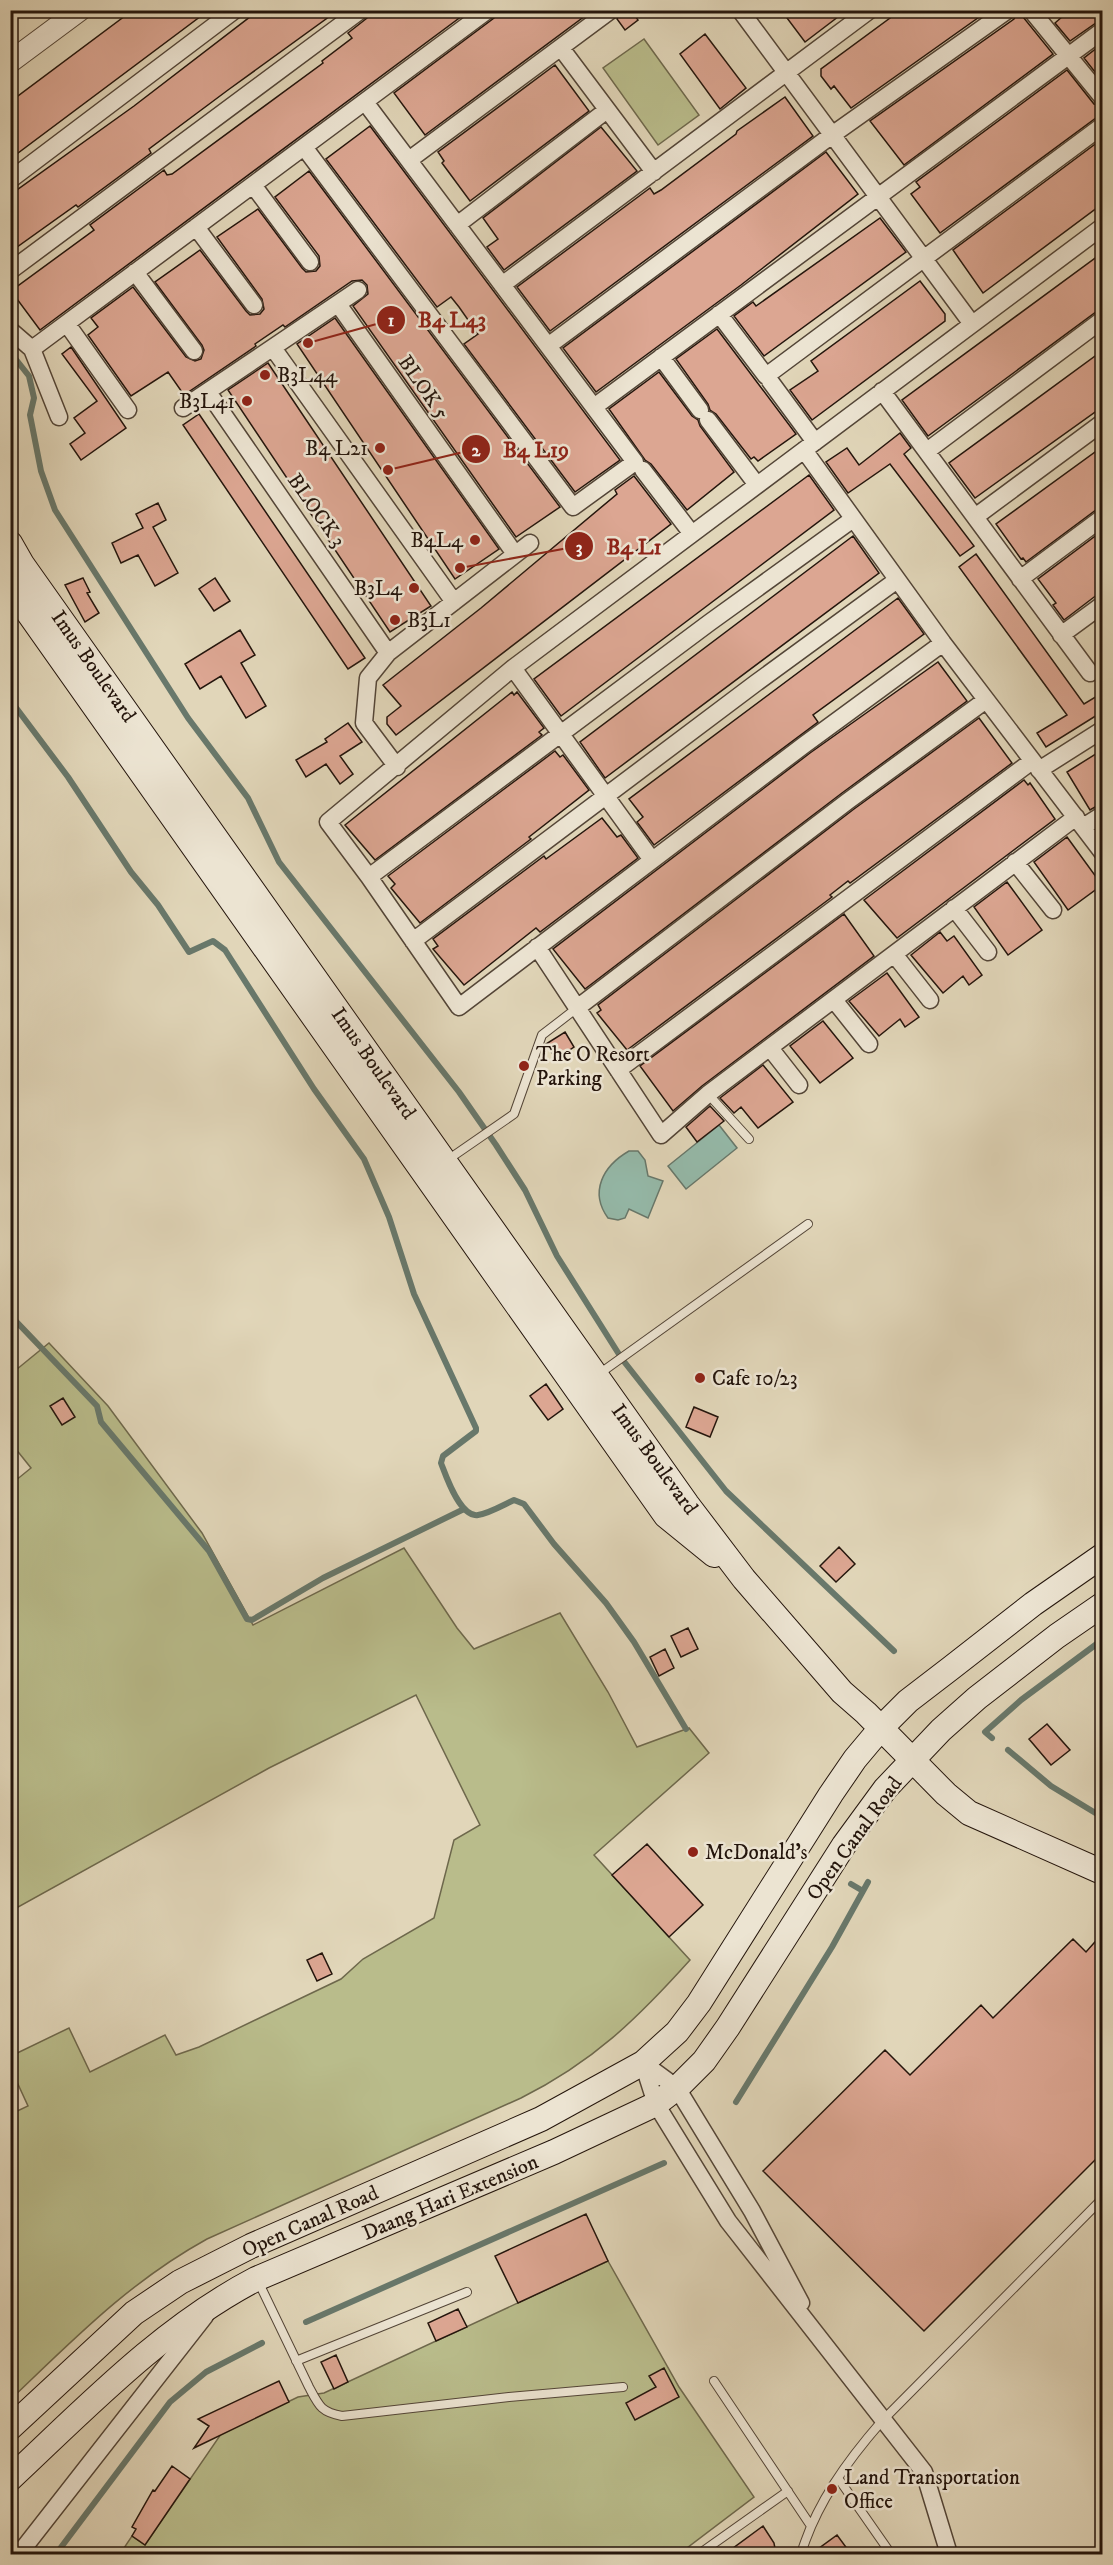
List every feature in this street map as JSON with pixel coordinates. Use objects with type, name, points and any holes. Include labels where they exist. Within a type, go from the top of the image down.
[{"type":"main road","name":"Imus Boulevard","points":[[10,543],[22,564],[435,1169]]},
{"type":"main road","name":"Imus Boulevard","points":[[10,587],[435,1169],[596,1377],[666,1516],[744,1579],[842,1692],[969,1813],[1102,1872]]},
{"type":"main road","name":"Open Canal Road","points":[[10,2428],[134,2313],[180,2282],[251,2246],[541,2119],[643,2063],[677,2032],[699,2003],[826,1802],[855,1759],[881,1728],[908,1701],[1034,1604],[1102,1556]]},
{"type":"main road","name":"Open Canal Road","points":[[677,2088],[704,2061],[728,2027],[875,1800],[911,1760],[977,1698],[1057,1636],[1102,1605]]},
{"type":"main road","name":"Daang Hari Extension","points":[[219,2298],[256,2279],[554,2152],[656,2104],[677,2088]]},
{"type":"main road","points":[[10,2479],[121,2375],[219,2298]]},
{"type":"street","points":[[10,62],[80,10]]},
{"type":"street","points":[[10,180],[235,10]]},
{"type":"street","points":[[10,271],[361,10]]},
{"type":"street","points":[[32,349],[488,10]]},
{"type":"street","points":[[409,160],[611,10]]},
{"type":"street","points":[[502,285],[870,10]]},
{"type":"street","points":[[548,346],[832,135],[1008,10]]},
{"type":"street","points":[[1031,10],[1102,97]]},
{"type":"street","points":[[741,11],[972,324]]},
{"type":"street","points":[[594,407],[1102,31]]},
{"type":"street","points":[[561,48],[654,172]]},
{"type":"street","points":[[304,147],[573,507],[635,462],[365,102]]},
{"type":"street","points":[[457,225],[607,110]]},
{"type":"street","points":[[719,314],[766,376],[1102,126]]},
{"type":"street","points":[[253,185],[310,262]]},
{"type":"street","points":[[943,643],[459,1007],[328,822],[397,767],[513,668],[1102,226]]},
{"type":"street","points":[[196,227],[254,305]]},
{"type":"street","points":[[135,272],[194,351]]},
{"type":"street","points":[[183,408],[358,290]]},
{"type":"street","name":"BLOK 5","points":[[338,304],[515,554]]},
{"type":"street","points":[[927,451],[1102,320]]},
{"type":"street","points":[[67,324],[128,410]]},
{"type":"street","points":[[10,330],[32,349],[59,417]]},
{"type":"street","points":[[273,348],[454,602]]},
{"type":"street","points":[[661,357],[757,485]]},
{"type":"street","points":[[770,381],[853,519],[943,643],[1102,852]]},
{"type":"street","name":"BLOCK 3","points":[[208,392],[388,653]]},
{"type":"street","points":[[882,392],[1090,673]]},
{"type":"street","points":[[975,517],[1102,423]]},
{"type":"street","points":[[643,470],[692,534]]},
{"type":"street","points":[[1020,579],[1102,518]]},
{"type":"street","points":[[369,877],[853,519]]},
{"type":"street","points":[[397,767],[364,723],[368,678],[388,653],[530,543]]},
{"type":"street","points":[[413,941],[897,580]]},
{"type":"street","points":[[1061,635],[1102,605]]},
{"type":"street","points":[[513,668],[652,860]]},
{"type":"street","points":[[577,1008],[848,801],[986,700]]},
{"type":"street","points":[[618,1070],[1035,765],[1102,730]]},
{"type":"street","points":[[537,947],[661,1135],[708,1094],[1015,862],[1079,822],[1102,815]]},
{"type":"street","points":[[1015,862],[1053,910]]},
{"type":"street","points":[[954,908],[988,951]]},
{"type":"street","points":[[894,954],[930,1000]]},
{"type":"street","points":[[834,1000],[869,1044]]},
{"type":"street","points":[[770,1048],[800,1085]]},
{"type":"street","points":[[643,2063],[677,2088],[752,2211],[823,2346]]},
{"type":"street","points":[[643,2063],[656,2104],[728,2221],[823,2346],[924,2472],[950,2554]]},
{"type":"street","points":[[19,2554],[219,2298]]},
{"type":"lane","points":[[435,1169],[514,1114],[542,1035],[577,1008]]},
{"type":"lane","points":[[708,1094],[749,1138]]},
{"type":"lane","points":[[596,1377],[808,1224]]},
{"type":"lane","points":[[801,2554],[811,2526],[838,2478],[860,2446],[1102,2199]]},
{"type":"lane","points":[[256,2279],[318,2404],[326,2413],[342,2416],[623,2387]]},
{"type":"lane","points":[[296,2361],[467,2292]]},
{"type":"lane","points":[[714,2381],[811,2526]]},
{"type":"lane","points":[[838,2478],[891,2554]]},
{"type":"lane","points":[[699,2554],[788,2491]]},
{"type":"shaded area","points":[[644,39],[699,115],[658,145],[603,68]]},
{"type":"shaded area","points":[[719,1125],[737,1148],[686,1189],[668,1166]]},
{"type":"shaded area","points":[[629,1151],[638,1151],[645,1160],[648,1176],[663,1181],[648,1218],[629,1209],[625,1218],[618,1220],[608,1218],[602,1208],[599,1189],[612,1164]]},
{"type":"shaded area","points":[[49,1343],[108,1406],[202,1533],[253,1625],[404,1548],[457,1628],[474,1649],[560,1613],[608,1692],[637,1747],[689,1728],[709,1753],[594,1855],[690,1960],[613,2038],[570,2070],[521,2098],[207,2239],[127,2293],[11,2399],[11,2114],[28,2106],[11,2069],[11,2056],[69,2028],[90,2072],[165,2035],[176,2055],[199,2047],[341,1979],[363,1959],[434,1918],[454,1840],[480,1825],[416,1695],[269,1768],[11,1911],[10,1485],[31,1468],[11,1443],[11,1374]]},
{"type":"shaded area","points":[[608,2261],[679,2387],[754,2497],[679,2554],[120,2554],[132,2536],[145,2545],[221,2434],[298,2397],[324,2393]]},
{"type":"building","points":[[133,10],[209,10],[10,159],[10,102]]},
{"type":"building","points":[[259,10],[343,10],[335,16],[333,14],[228,90],[149,149],[151,153],[78,207],[76,205],[10,252],[10,195],[134,106]]},
{"type":"building","points":[[371,10],[470,10],[40,330],[11,291],[94,230],[90,225],[164,170],[167,175],[172,174],[323,63],[322,61],[352,38],[348,33],[367,18]]},
{"type":"building","points":[[498,10],[593,10],[425,135],[394,93],[494,18]]},
{"type":"building","points":[[621,10],[631,10],[638,20],[625,30],[617,19]]},
{"type":"building","points":[[781,10],[847,10],[805,42]]},
{"type":"building","points":[[901,10],[989,10],[851,108],[834,86],[831,89],[821,76],[821,69]]},
{"type":"building","points":[[1018,10],[1021,10],[1023,17],[1053,54],[904,165],[870,121],[1014,19]]},
{"type":"building","points":[[1070,10],[1102,10],[1102,21],[1070,41],[1055,23]]},
{"type":"building","points":[[705,34],[746,88],[720,109],[680,54]]},
{"type":"building","points":[[1102,44],[1102,81],[1084,58]]},
{"type":"building","points":[[555,65],[589,111],[470,201],[442,163],[444,161],[438,152]]},
{"type":"building","points":[[1067,70],[1094,104],[1102,107],[1102,116],[1096,118],[940,233],[911,194],[920,187],[916,182]]},
{"type":"building","points":[[785,97],[813,136],[550,331],[517,287],[650,188],[654,194],[661,190]]},
{"type":"building","points":[[370,126],[620,460],[575,492],[464,344],[478,334],[459,307],[451,297],[437,307],[326,159]]},
{"type":"building","points":[[601,127],[637,171],[504,270],[487,247],[498,239],[483,218]]},
{"type":"building","points":[[1102,139],[1102,204],[983,293],[953,250]]},
{"type":"building","points":[[826,152],[858,194],[741,285],[596,392],[563,348]]},
{"type":"building","points":[[309,171],[560,507],[516,537],[353,306],[368,294],[367,285],[362,280],[352,281],[285,327],[283,325],[184,395],[168,372],[131,396],[88,335],[98,327],[91,318],[133,287],[186,357],[195,361],[201,359],[204,350],[202,345],[155,282],[200,250],[246,311],[250,315],[260,314],[264,309],[262,299],[217,237],[258,209],[302,268],[306,272],[316,271],[320,266],[319,256],[275,197]]},
{"type":"building","points":[[880,218],[906,252],[764,356],[734,316],[753,302],[756,306]]},
{"type":"building","points":[[1102,253],[1102,309],[928,436],[902,400]]},
{"type":"building","points":[[920,281],[945,314],[945,321],[812,420],[790,390],[818,371],[811,361]]},
{"type":"building","points":[[335,318],[499,549],[455,579],[297,344]]},
{"type":"building","points":[[717,329],[796,434],[758,461],[754,457],[751,459],[716,414],[710,410],[676,359]]},
{"type":"building","points":[[71,347],[126,428],[81,460],[70,444],[85,433],[74,418],[97,401],[62,354]]},
{"type":"building","points":[[1102,351],[1102,407],[975,498],[949,463]]},
{"type":"building","points":[[268,363],[431,606],[390,632],[228,390]]},
{"type":"building","points":[[659,372],[692,416],[698,420],[734,472],[687,510],[651,464],[645,460],[609,409]]},
{"type":"building","points":[[199,414],[365,658],[348,669],[183,425]]},
{"type":"building","points":[[900,433],[911,448],[904,454],[974,546],[960,556],[890,464],[848,493],[826,462],[847,448],[859,465]]},
{"type":"building","points":[[1102,447],[1102,508],[1096,510],[1026,562],[1023,558],[1021,559],[996,524]]},
{"type":"building","points":[[809,475],[834,510],[561,716],[534,679]]},
{"type":"building","points":[[634,476],[671,524],[396,735],[387,724],[387,717],[401,706],[383,685],[481,608],[617,494],[615,490]]},
{"type":"building","points":[[158,503],[166,520],[153,527],[178,573],[155,586],[138,555],[121,563],[112,543],[143,528],[136,514]]},
{"type":"building","points":[[1102,531],[1102,591],[1064,620],[1053,605],[1056,603],[1038,579]]},
{"type":"building","points":[[853,536],[879,573],[605,778],[580,742]]},
{"type":"building","points":[[976,554],[1084,704],[1102,693],[1102,712],[1046,747],[1037,733],[1067,715],[959,567]]},
{"type":"building","points":[[83,578],[90,592],[87,593],[99,613],[85,622],[65,585]]},
{"type":"building","points":[[215,578],[230,601],[214,611],[199,589]]},
{"type":"building","points":[[898,598],[924,634],[813,715],[818,722],[654,845],[637,822],[643,817],[629,799]]},
{"type":"building","points":[[240,630],[255,655],[241,663],[266,706],[246,718],[221,676],[200,689],[185,664]]},
{"type":"building","points":[[938,662],[967,701],[585,989],[553,949],[810,753]]},
{"type":"building","points":[[512,692],[514,695],[517,692],[544,728],[539,732],[542,735],[375,860],[345,825]]},
{"type":"building","points":[[979,718],[1012,763],[850,883],[848,881],[830,895],[832,897],[627,1050],[597,1013],[601,1010],[598,1005],[854,809]]},
{"type":"building","points":[[348,723],[362,742],[340,756],[353,774],[340,784],[326,764],[306,777],[296,760],[327,742],[325,739]]},
{"type":"building","points":[[1102,750],[1102,803],[1090,810],[1067,772]]},
{"type":"building","points":[[555,751],[560,757],[563,755],[589,790],[529,837],[531,839],[420,923],[391,888],[395,884],[388,876]]},
{"type":"building","points":[[1024,780],[1028,785],[1030,783],[1055,819],[897,938],[864,900]]},
{"type":"building","points":[[602,818],[617,837],[621,835],[638,858],[540,932],[536,928],[464,985],[433,949],[438,946],[433,939],[544,856],[546,859]]},
{"type":"building","points":[[1067,837],[1102,885],[1068,910],[1034,862]]},
{"type":"building","points":[[1007,882],[1042,930],[1008,955],[974,907]]},
{"type":"building","points":[[844,914],[874,956],[702,1086],[673,1111],[640,1066]]},
{"type":"building","points":[[940,932],[947,941],[954,936],[982,975],[969,985],[963,976],[943,993],[911,955]]},
{"type":"building","points":[[887,973],[919,1017],[905,1027],[900,1019],[879,1036],[849,1001]]},
{"type":"building","points":[[823,1021],[853,1058],[820,1083],[790,1046]]},
{"type":"building","points":[[565,1032],[574,1047],[556,1059],[546,1044]]},
{"type":"building","points":[[763,1065],[793,1102],[758,1128],[741,1107],[734,1113],[720,1098]]},
{"type":"building","points":[[710,1106],[724,1121],[697,1142],[686,1127]]},
{"type":"building","points":[[546,1384],[563,1409],[548,1420],[530,1396]]},
{"type":"building","points":[[63,1398],[75,1417],[62,1425],[50,1406]]},
{"type":"building","points":[[694,1407],[718,1417],[710,1437],[686,1427]]},
{"type":"building","points":[[839,1547],[855,1564],[836,1582],[820,1566]]},
{"type":"building","points":[[688,1628],[698,1649],[681,1657],[671,1636]]},
{"type":"building","points":[[665,1649],[674,1668],[659,1676],[650,1657]]},
{"type":"building","points":[[1047,1724],[1070,1750],[1051,1765],[1029,1739]]},
{"type":"building","points":[[647,1844],[703,1905],[669,1937],[612,1875]]},
{"type":"building","points":[[1102,1934],[1102,2153],[924,2331],[763,2171],[885,2050],[910,2075],[981,2005],[993,2018],[1073,1939],[1086,1952]]},
{"type":"building","points":[[322,1953],[332,1974],[317,1981],[307,1960]]},
{"type":"building","points":[[586,2214],[608,2261],[518,2303],[495,2256]]},
{"type":"building","points":[[458,2309],[467,2327],[436,2341],[428,2323]]},
{"type":"building","points":[[336,2355],[348,2382],[334,2389],[321,2362]]},
{"type":"building","points":[[664,2368],[679,2397],[635,2420],[626,2403],[656,2387],[649,2376]]},
{"type":"building","points":[[279,2381],[289,2402],[194,2448],[209,2426],[198,2419]]},
{"type":"building","points":[[172,2466],[190,2479],[145,2545],[132,2536],[136,2529],[132,2527],[153,2490],[155,2491]]},
{"type":"building","points":[[763,2526],[774,2543],[776,2554],[725,2554]]},
{"type":"building","points":[[837,2535],[851,2554],[811,2554]]},
{"type":"waterway","points":[[10,352],[29,376],[34,398],[30,415],[41,471],[55,510],[188,718],[248,798],[279,862],[459,1092],[496,1145],[525,1190],[557,1256],[622,1359],[726,1491],[894,1651]]},
{"type":"waterway","points":[[10,706],[14,705],[68,777],[131,872],[158,905],[189,952],[213,941],[225,950],[314,1089],[364,1159],[389,1217],[414,1294],[476,1428],[476,1431],[443,1456],[441,1463],[460,1503],[465,1510],[478,1515],[514,1500],[524,1504],[554,1544],[606,1603],[634,1642],[686,1729]]},
{"type":"waterway","points":[[10,1315],[97,1406],[101,1422],[209,1551],[247,1619],[252,1620],[323,1578],[464,1509]]},
{"type":"waterway","points":[[992,1738],[985,1732],[1021,1700],[1102,1640]]},
{"type":"waterway","points":[[1008,1750],[1051,1786],[1102,1817]]},
{"type":"waterway","points":[[736,2102],[832,1947],[868,1882]]},
{"type":"waterway","points":[[851,1884],[863,1891]]},
{"type":"waterway","points":[[306,2322],[664,2163]]},
{"type":"waterway","points":[[56,2554],[170,2402],[206,2372],[262,2343]]},
{"type":"place","name":"B4 L43","points":[[308,343]]},
{"type":"place","name":"B3L44","points":[[265,375]]},
{"type":"place","name":"B3L41","points":[[247,401]]},
{"type":"place","name":"B4 L21","points":[[380,448]]},
{"type":"place","name":"B4 L19","points":[[388,470]]},
{"type":"place","name":"B4L4","points":[[475,540]]},
{"type":"place","name":"B4 L1","points":[[460,568]]},
{"type":"place","name":"B3L4","points":[[414,588]]},
{"type":"place","name":"B3L1","points":[[395,620]]},
{"type":"place","name":"The O Resort Parking","points":[[524,1066]]},
{"type":"place","name":"Cafe 10/23","points":[[700,1378]]},
{"type":"place","name":"McDonald's","points":[[693,1852]]},
{"type":"place","name":"Land Transportation Office","points":[[832,2489]]}]
